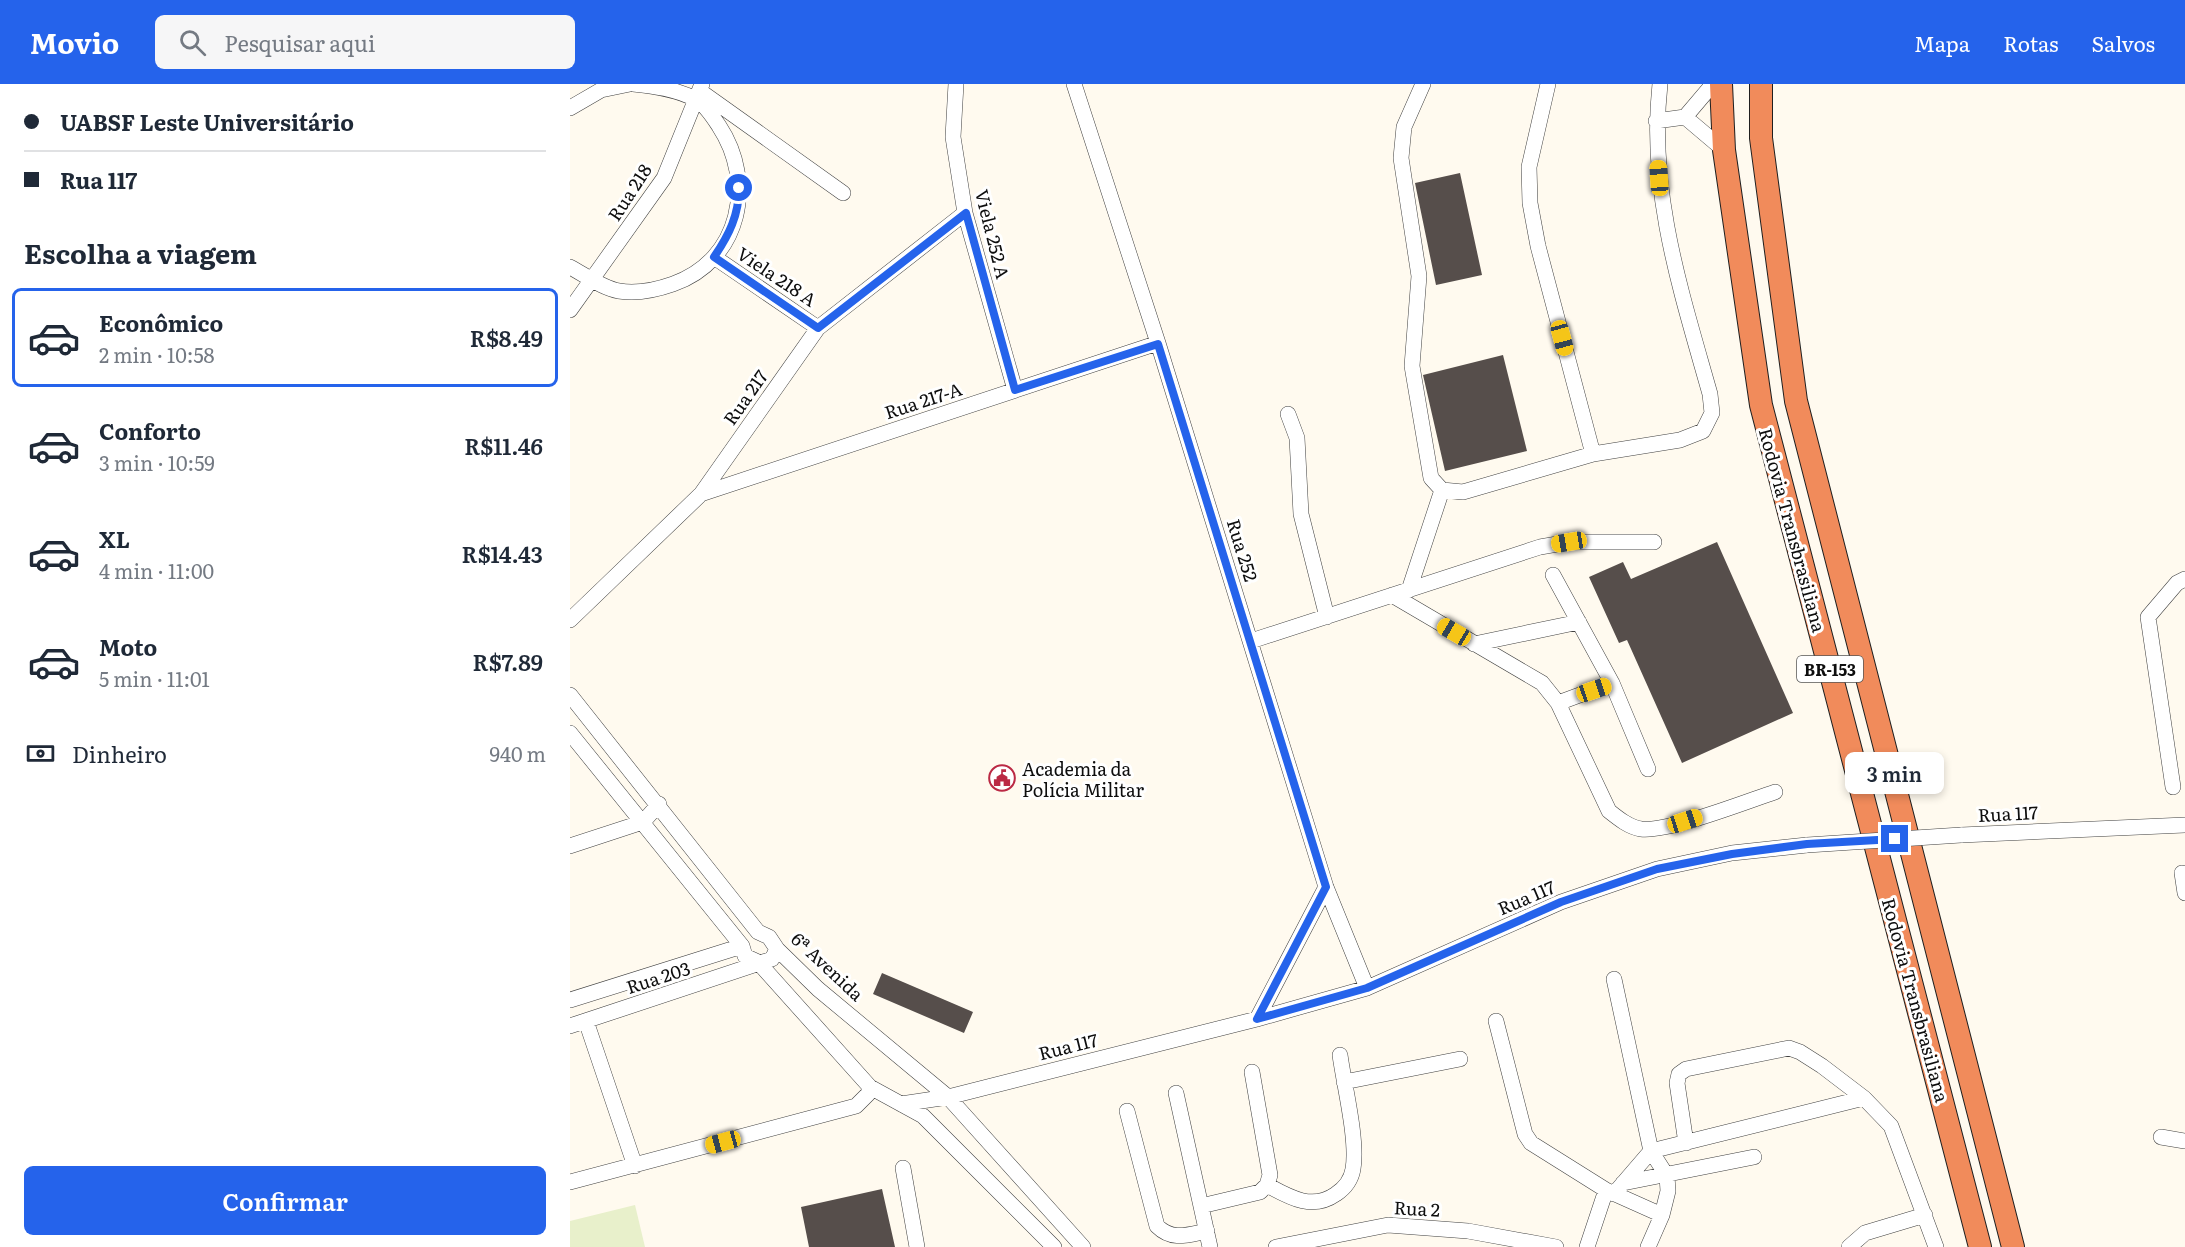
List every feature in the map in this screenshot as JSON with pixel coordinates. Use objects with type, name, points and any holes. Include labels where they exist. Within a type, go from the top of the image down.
[{"type":"highway","name":"Rodovia Transbrasiliana","points":[[1721,84],[1724,150],[1761,405],[1980,1247]]},
{"type":"highway","name":"Rodovia Transbrasiliana","points":[[1761,84],[1761,138],[1796,401],[2013,1247]]},
{"type":"street","points":[[570,108],[601,90],[632,84],[700,91],[843,193]]},
{"type":"street","name":"Viela 252 A","points":[[956,84],[953,137],[966,213],[1015,390]]},
{"type":"street","name":"Rua 252","points":[[1074,84],[1158,344],[1326,887],[1367,988]]},
{"type":"street","points":[[1423,84],[1404,127],[1401,158],[1419,276],[1412,366],[1431,478],[1442,490],[1463,492],[1593,454],[1680,440],[1703,431],[1712,413],[1710,394],[1669,249],[1660,197],[1656,121],[1660,84]]},
{"type":"street","points":[[1548,84],[1529,167],[1530,203],[1538,246],[1593,454]]},
{"type":"street","points":[[1656,121],[1685,117],[1713,84]]},
{"type":"street","name":"Viela 218 A","points":[[570,267],[618,291],[654,291],[687,279],[714,257],[731,232],[739,202],[739,172],[730,143],[700,91]]},
{"type":"street","name":"Rua 218","points":[[570,310],[664,178],[700,91]]},
{"type":"street","points":[[1685,117],[1724,150]]},
{"type":"street","name":"Rua 217","points":[[570,620],[701,494],[818,328],[966,213]]},
{"type":"street","name":"Viela 218 A","points":[[714,257],[818,328]]},
{"type":"street","name":"Rua 217-A","points":[[701,494],[1158,344]]},
{"type":"street","points":[[1288,414],[1297,438],[1301,514],[1327,616]]},
{"type":"street","points":[[1408,590],[1442,490]]},
{"type":"street","points":[[1251,641],[1540,547],[1569,542],[1654,542]]},
{"type":"street","points":[[1553,575],[1612,684],[1648,769]]},
{"type":"street","points":[[2173,787],[2148,617],[2177,583],[2185,579]]},
{"type":"street","points":[[1392,595],[1542,683],[1558,703],[1609,812],[1623,823],[1641,829],[1663,828],[1775,792]]},
{"type":"street","points":[[1474,644],[1579,622]]},
{"type":"street","points":[[1558,703],[1612,684]]},
{"type":"street","name":"6ª Avenida","points":[[570,695],[659,804],[758,932],[769,937],[777,949],[818,989],[948,1096],[1083,1247]]},
{"type":"street","points":[[570,733],[742,946],[745,956],[758,962],[870,1087],[923,1116],[1050,1244]]},
{"type":"street","points":[[570,846],[643,822],[659,804]]},
{"type":"street","name":"Rua 117","points":[[901,1104],[948,1096],[1257,1019],[1367,988],[1561,902],[1657,869],[1732,854],[1807,844],[1961,834],[2185,825]]},
{"type":"street","points":[[2182,873],[2185,893]]},
{"type":"street","points":[[1257,1019],[1326,887]]},
{"type":"street","points":[[742,946],[749,936],[758,932]]},
{"type":"street","name":"Rua 203","points":[[570,1000],[742,946]]},
{"type":"street","points":[[758,962],[772,959],[777,949]]},
{"type":"street","name":"Rua 203","points":[[570,1026],[741,970],[758,962]]},
{"type":"street","points":[[1614,979],[1651,1151],[1667,1176],[1668,1191],[1662,1215],[1648,1247]]},
{"type":"street","points":[[586,1021],[635,1166]]},
{"type":"street","points":[[1496,1021],[1525,1134],[1531,1143],[1662,1215]]},
{"type":"street","points":[[1686,1143],[1677,1083],[1679,1074],[1686,1069],[1789,1048],[1800,1052],[1864,1098],[1891,1126],[1936,1247]]},
{"type":"street","points":[[1268,1185],[1293,1200],[1311,1203],[1329,1199],[1346,1187],[1353,1170],[1354,1153],[1340,1055]]},
{"type":"street","points":[[1344,1082],[1460,1059]]},
{"type":"street","points":[[1201,1206],[1260,1192],[1268,1185],[1270,1174],[1252,1072]]},
{"type":"street","points":[[570,1182],[856,1106],[868,1094],[870,1087]]},
{"type":"street","points":[[1176,1094],[1210,1247]]},
{"type":"street","points":[[923,1116],[948,1096]]},
{"type":"street","points":[[1587,1247],[1614,1189],[1651,1151],[1864,1098]]},
{"type":"street","points":[[1127,1111],[1156,1226],[1166,1234],[1178,1237],[1207,1231]]},
{"type":"street","points":[[2161,1137],[2185,1141]]},
{"type":"street","points":[[1614,1189],[1754,1157]]},
{"type":"street","points":[[903,1168],[917,1247]]},
{"type":"street","points":[[1849,1247],[1865,1233],[1925,1215]]},
{"type":"street","name":"Rua 2","points":[[1276,1247],[1388,1225],[1468,1231],[1556,1247]]},
{"type":"green space","points":[[635,1205],[645,1247],[570,1247],[570,1221]]},
{"type":"building","points":[[1460,173],[1482,275],[1436,285],[1415,183]]},
{"type":"building","points":[[1503,355],[1527,451],[1445,471],[1423,375]]},
{"type":"building","points":[[1717,542],[1793,713],[1682,763],[1627,640],[1619,643],[1589,577],[1623,562],[1631,579]]},
{"type":"building","points":[[882,973],[973,1012],[964,1033],[873,994]]},
{"type":"building","points":[[882,1189],[895,1247],[809,1247],[801,1207]]},
{"type":"place","name":"Academia da Polícia Militar","points":[[1002,778]]},
{"type":"route","points":[[739,188],[739,202],[731,232],[714,257],[818,328],[966,213],[1015,390],[1158,344],[1326,887],[1257,1019],[1367,988],[1561,902],[1657,869],[1732,854],[1807,844],[1895,839]]}]
